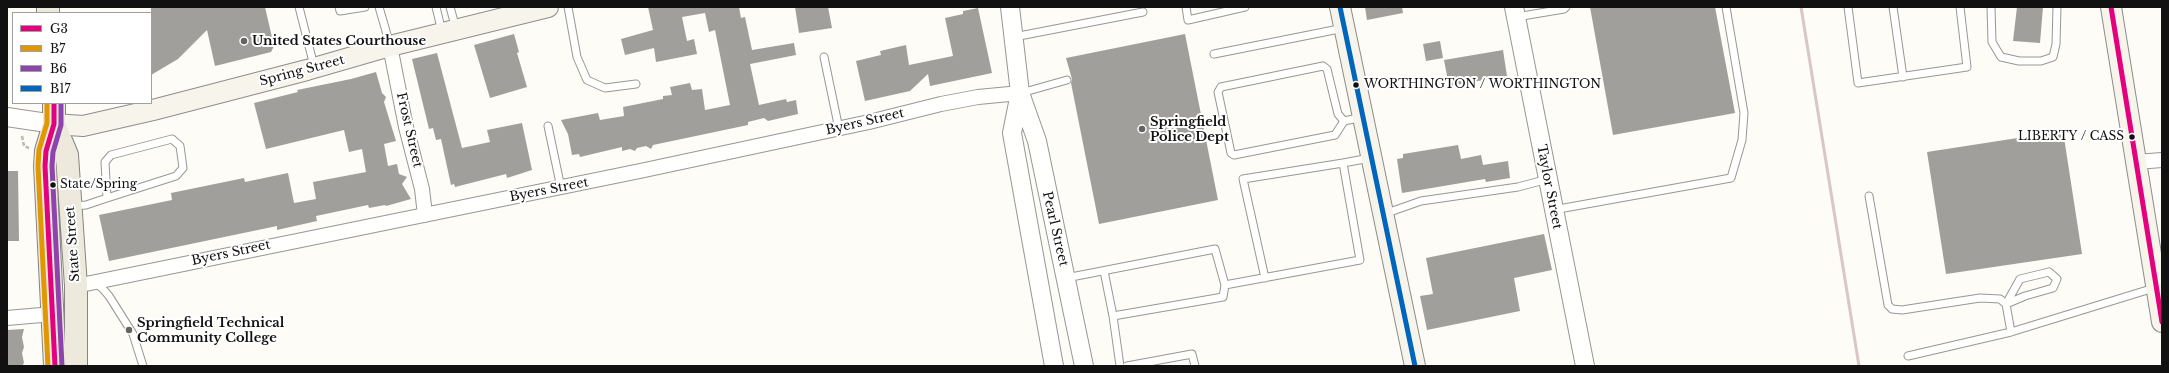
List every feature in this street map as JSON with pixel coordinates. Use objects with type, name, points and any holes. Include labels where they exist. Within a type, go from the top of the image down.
[{"type":"main road","name":"Spring Street","points":[[54,114],[83,126],[230,90],[390,46],[548,7]]},
{"type":"main road","points":[[1340,7],[1344,28],[1354,119],[1371,157],[1415,366]]},
{"type":"main road","points":[[2111,7],[2162,322]]},
{"type":"main road","name":"State Street","points":[[54,114],[67,155],[70,206],[85,284],[76,366]]},
{"type":"main road","name":"State Street","points":[[54,114],[46,151],[45,166],[55,366]]},
{"type":"street","name":"Pearl Street","points":[[1010,7],[1020,93],[1037,141],[1042,176],[1066,278],[1084,366]]},
{"type":"street","name":"Taylor Street","points":[[1515,12],[1585,366]]},
{"type":"street","name":"Frost Street","points":[[390,46],[406,127],[422,189],[425,215]]},
{"type":"street","name":"Pearl Street","points":[[1020,93],[1012,133],[1054,366]]},
{"type":"street","name":"Byers Street","points":[[85,284],[560,188],[839,129],[941,104],[978,97],[1020,93]]},
{"type":"street","points":[[7,117],[54,114]]},
{"type":"street","points":[[2136,162],[2162,160]]},
{"type":"street","points":[[1039,284],[1066,278]]},
{"type":"street","points":[[7,318],[53,314]]},
{"type":"lane","points":[[299,7],[314,68]]},
{"type":"lane","points":[[339,7],[340,11],[365,7]]},
{"type":"lane","points":[[379,7],[390,46]]},
{"type":"lane","points":[[436,7],[449,32]]},
{"type":"lane","points":[[449,32],[450,7]]},
{"type":"lane","points":[[568,7],[577,57],[587,80],[605,88],[636,84]]},
{"type":"lane","points":[[1186,7],[1188,20],[1245,7]]},
{"type":"lane","points":[[1515,12],[1564,9],[1566,7]]},
{"type":"lane","points":[[1553,210],[1731,178],[1742,140],[1744,113],[1726,7]]},
{"type":"lane","points":[[1848,7],[1858,83],[1967,67],[1960,7]]},
{"type":"lane","points":[[1893,7],[1903,77]]},
{"type":"lane","points":[[1990,7],[1992,42],[2001,57],[2019,61],[2041,62],[2052,57],[2056,44],[2057,7]]},
{"type":"lane","points":[[1014,37],[1142,12]]},
{"type":"lane","points":[[1214,54],[1344,28]]},
{"type":"lane","points":[[824,57],[839,129]]},
{"type":"lane","points":[[1323,66],[1327,69],[1338,114],[1354,119],[1335,135],[1234,155],[1230,153],[1218,92],[1221,88],[1323,66]]},
{"type":"lane","points":[[1020,93],[1067,80]]},
{"type":"lane","points":[[548,126],[560,188]]},
{"type":"lane","points":[[70,206],[86,204],[107,198],[176,176],[182,168],[180,146],[172,139],[111,155],[106,162],[107,198]]},
{"type":"lane","points":[[1265,278],[1243,180],[1371,157]]},
{"type":"lane","points":[[1225,285],[1360,260],[1343,163]]},
{"type":"lane","points":[[1383,214],[1421,201],[1518,187],[1548,179]]},
{"type":"lane","points":[[1870,196],[1888,305],[1892,309],[1902,310],[1988,298],[2000,299],[2006,304]]},
{"type":"lane","points":[[1066,278],[1215,249],[1225,285],[1223,297],[1113,316]]},
{"type":"lane","points":[[1104,271],[1113,316],[1120,366]]},
{"type":"lane","points":[[2006,304],[2025,296],[2053,288],[2056,282],[2056,277],[2049,272],[2020,279],[2006,304],[2011,332]]},
{"type":"lane","points":[[85,284],[103,288],[109,296],[133,334],[143,366]]},
{"type":"lane","points":[[1908,356],[2011,332],[2156,287]]},
{"type":"lane","points":[[1127,366],[1192,354],[1194,366]]},
{"type":"building","name":"United States Courthouse","points":[[151,7],[265,7],[274,46],[271,52],[215,66],[207,30],[178,59],[152,74]]},
{"type":"building","points":[[648,7],[739,7],[741,18],[745,17],[752,50],[794,43],[796,55],[750,64],[759,105],[786,99],[787,102],[796,100],[798,114],[768,121],[764,118],[748,122],[748,125],[653,145],[651,149],[646,146],[637,148],[635,151],[630,149],[622,151],[622,147],[580,157],[579,154],[572,155],[568,134],[561,120],[598,113],[600,120],[624,116],[623,107],[663,99],[663,96],[672,95],[670,87],[690,83],[692,90],[702,89],[705,110],[730,105],[715,30],[709,32],[705,13],[682,17],[687,41],[694,39],[697,54],[656,62],[654,48],[625,55],[621,39],[653,30]]},
{"type":"building","points":[[795,7],[828,7],[832,28],[799,33]]},
{"type":"building","points":[[1365,7],[1402,7],[1403,13],[1367,20]]},
{"type":"building","points":[[1590,7],[1715,7],[1735,113],[1613,135]]},
{"type":"building","points":[[2017,7],[2043,7],[2040,43],[2013,41]]},
{"type":"building","points":[[978,8],[992,73],[930,86],[928,74],[910,91],[865,101],[856,61],[881,55],[880,51],[906,45],[909,65],[953,56],[945,18],[963,14],[963,11]]},
{"type":"building","points":[[514,34],[519,52],[517,53],[527,87],[490,98],[474,45]]},
{"type":"building","name":"Springfield Police Dept","points":[[1185,34],[1218,200],[1099,224],[1071,83],[1072,79],[1066,58]]},
{"type":"building","points":[[1440,41],[1443,58],[1426,61],[1423,44]]},
{"type":"building","points":[[1503,50],[1507,76],[1449,86],[1444,60]]},
{"type":"building","points":[[437,53],[462,148],[490,142],[487,130],[522,123],[532,170],[507,178],[506,174],[455,187],[454,184],[451,185],[441,139],[436,140],[433,128],[429,129],[412,59]]},
{"type":"building","points":[[376,72],[382,93],[386,97],[384,102],[396,141],[384,144],[388,166],[397,164],[399,174],[407,177],[402,184],[411,199],[386,206],[369,208],[368,205],[316,216],[317,221],[277,230],[277,226],[109,261],[99,215],[172,200],[171,193],[244,178],[245,182],[288,173],[294,203],[316,199],[313,182],[366,172],[362,149],[349,152],[344,130],[266,149],[254,103],[298,92],[297,90],[351,79]]},
{"type":"building","points":[[2063,131],[2082,254],[1946,274],[1927,152]]},
{"type":"building","points":[[1458,145],[1461,159],[1481,155],[1483,165],[1508,161],[1510,178],[1486,182],[1485,179],[1402,193],[1397,159],[1403,158],[1403,154]]},
{"type":"building","points":[[7,171],[18,171],[19,241],[7,241]]},
{"type":"building","points":[[1544,234],[1552,270],[1514,278],[1520,311],[1427,330],[1420,296],[1433,294],[1426,258]]},
{"type":"building","points":[[24,329],[22,337],[24,347],[22,353],[24,363],[22,366],[7,366],[7,330]]},
{"type":"railway","points":[[1801,7],[1859,366]]},
{"type":"transit line","name":"B17","points":[[1340,7],[1415,366]]},
{"type":"transit line","name":"G3","points":[[2111,7],[2162,322]]},
{"type":"transit line","name":"B7","points":[[47,104],[47,123],[39,150],[38,166],[48,366]]},
{"type":"transit line","name":"G3","points":[[54,104],[54,124],[46,151],[45,166],[55,366]]},
{"type":"transit line","name":"B6","points":[[61,104],[61,125],[53,152],[52,166],[62,366]]},
{"type":"place","name":"United States Courthouse","points":[[244,41]]},
{"type":"place","name":"WORTHINGTON / WORTHINGTON","points":[[1356,85]]},
{"type":"place","name":"Springfield Police Dept","points":[[1142,129]]},
{"type":"place","name":"LIBERTY / CASS","points":[[2132,137]]},
{"type":"place","name":"State/Spring","points":[[53,185]]},
{"type":"place","name":"Springfield Technical Community College","points":[[129,330]]}]
